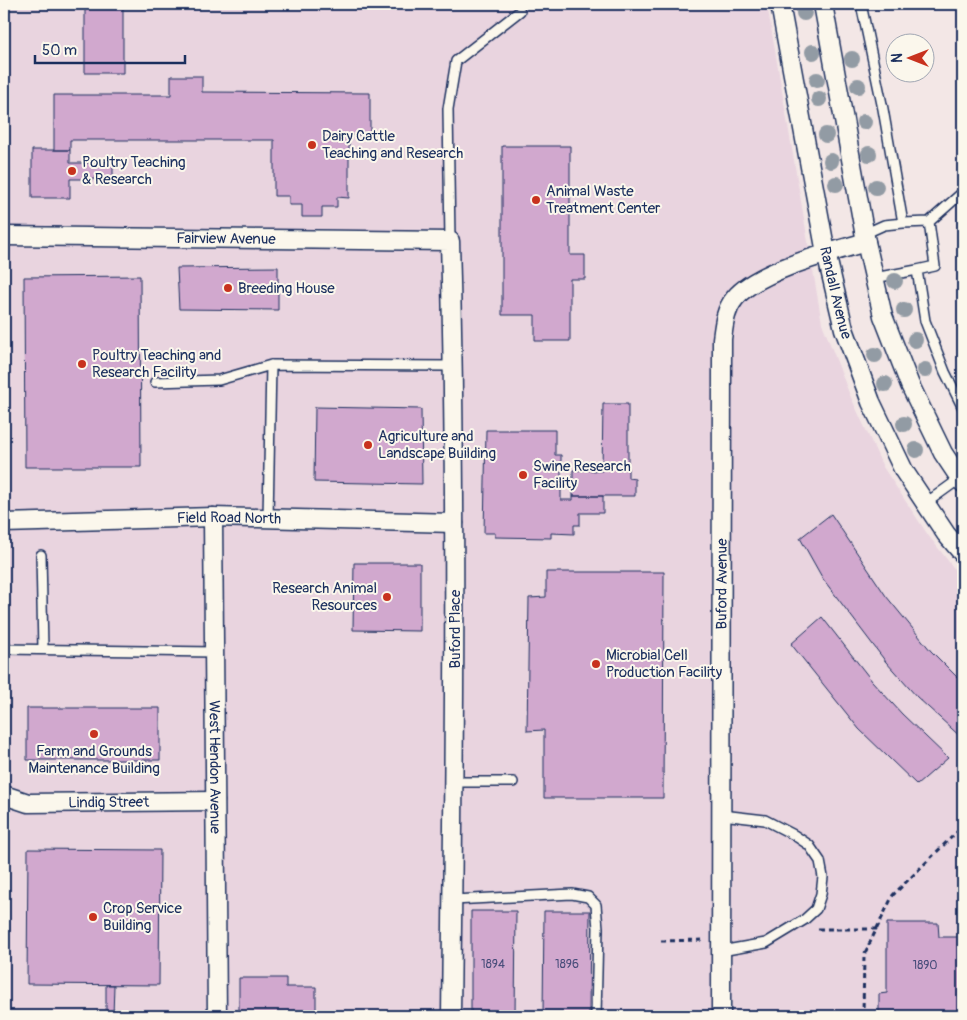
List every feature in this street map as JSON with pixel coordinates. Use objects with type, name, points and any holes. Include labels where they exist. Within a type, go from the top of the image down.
[{"type":"street","name":"Randall Avenue","points":[[780,4],[826,253],[844,329],[872,402],[904,471],[946,534],[963,554]]},
{"type":"street","points":[[824,4],[865,238],[883,316],[910,385],[943,453],[962,479]]},
{"type":"street","name":"Fairview Avenue","points":[[4,236],[450,242]]},
{"type":"street","name":"Buford Avenue","points":[[721,1016],[722,339],[725,316],[734,299],[748,286],[771,274],[865,238]]},
{"type":"street","name":"Buford Place","points":[[450,242],[454,366],[455,590],[451,1016]]},
{"type":"street","name":"Field Road North","points":[[4,523],[213,517],[454,523]]},
{"type":"street","name":"West Hendon Avenue","points":[[213,517],[217,1016]]},
{"type":"street","name":"Lindig Street","points":[[4,794],[28,803],[215,801]]},
{"type":"lane","points":[[861,4],[903,222]]},
{"type":"lane","points":[[450,242],[448,110],[456,61],[520,11]]},
{"type":"lane","points":[[865,238],[884,225],[903,222],[929,222],[963,192]]},
{"type":"lane","points":[[874,278],[935,266],[929,222]]},
{"type":"lane","points":[[917,270],[925,321],[945,372],[963,408]]},
{"type":"lane","points":[[155,382],[219,380],[272,365],[454,366]]},
{"type":"lane","points":[[268,518],[272,365]]},
{"type":"lane","points":[[926,503],[962,479]]},
{"type":"lane","points":[[41,556],[43,649]]},
{"type":"lane","points":[[4,648],[214,652]]},
{"type":"lane","points":[[453,782],[513,782]]},
{"type":"lane","points":[[721,945],[766,943],[804,920],[816,909],[821,894],[823,877],[820,861],[809,845],[794,835],[765,820],[722,815]]},
{"type":"lane","points":[[453,900],[572,894],[584,895],[592,900],[596,905],[598,928],[596,1016]]},
{"type":"path","points":[[863,1016],[864,954],[893,895],[963,826]]},
{"type":"path","points":[[818,929],[877,929]]},
{"type":"path","points":[[661,941],[721,945]]},
{"type":"shaded area","points":[[4,4],[767,4],[822,323],[849,393],[883,467],[928,535],[963,580],[963,1016],[4,1016]]},
{"type":"building","points":[[85,4],[123,4],[123,73],[85,73]]},
{"type":"building","name":"Dairy Cattle Teaching and Research","points":[[171,76],[202,76],[202,92],[370,93],[370,135],[349,135],[349,198],[337,197],[337,207],[322,207],[322,217],[302,217],[302,205],[289,205],[289,196],[274,196],[274,140],[70,140],[70,150],[54,150],[54,95],[171,95]]},
{"type":"building","name":"Animal Waste Treatment Center","points":[[502,146],[570,146],[570,255],[585,255],[585,279],[570,279],[570,341],[535,341],[535,315],[502,315]]},
{"type":"building","name":"Poultry Teaching & Research","points":[[32,150],[70,150],[70,163],[113,163],[113,179],[70,179],[70,198],[32,198]]},
{"type":"building","name":"Breeding House","points":[[278,267],[278,310],[179,309],[177,268]]},
{"type":"building","name":"Poultry Teaching and Research Facility","points":[[140,276],[141,467],[25,467],[24,277]]},
{"type":"building","points":[[603,404],[628,404],[628,478],[635,479],[635,496],[573,496],[573,470],[602,471]]},
{"type":"building","name":"Agriculture and Landscape Building","points":[[315,407],[421,409],[422,484],[314,482]]},
{"type":"building","name":"Swine Research Facility","points":[[486,430],[555,430],[555,455],[561,455],[561,500],[573,500],[573,496],[603,496],[603,513],[580,513],[580,525],[574,525],[574,534],[551,533],[551,538],[495,537],[495,533],[484,533]]},
{"type":"building","points":[[831,514],[886,596],[931,651],[963,683],[963,739],[917,697],[886,662],[823,579],[800,538]]},
{"type":"building","name":"Research Animal Resources","points":[[354,563],[420,563],[420,631],[353,630]]},
{"type":"building","name":"Microbial Cell Production Facility","points":[[546,572],[664,572],[663,798],[544,798],[544,730],[527,731],[529,598],[546,597]]},
{"type":"building","points":[[822,617],[872,681],[902,714],[948,758],[917,785],[859,729],[791,644]]},
{"type":"building","name":"Farm and Grounds Maintenance Building","points":[[27,708],[160,708],[160,760],[27,760]]},
{"type":"building","name":"Crop Service Building","points":[[28,849],[160,850],[159,985],[27,984]]},
{"type":"building","points":[[471,911],[516,911],[515,1016],[471,1016]]},
{"type":"building","points":[[544,911],[590,911],[589,1016],[543,1016]]},
{"type":"building","points":[[887,923],[938,923],[939,937],[963,937],[963,1016],[879,1016],[879,994],[887,993]]},
{"type":"building","points":[[239,978],[286,978],[286,987],[316,987],[316,1016],[239,1016]]},
{"type":"building","points":[[106,985],[114,985],[113,1016],[106,1016]]},
{"type":"place","name":"Dairy Cattle Teaching and Research","points":[[312,145]]},
{"type":"place","name":"Poultry Teaching & Research","points":[[72,171]]},
{"type":"place","name":"Animal Waste Treatment Center","points":[[536,200]]},
{"type":"place","name":"Breeding House","points":[[228,288]]},
{"type":"place","name":"Poultry Teaching and Research Facility","points":[[82,364]]},
{"type":"place","name":"Agriculture and Landscape Building","points":[[368,445]]},
{"type":"place","name":"Swine Research Facility","points":[[523,475]]},
{"type":"place","name":"Research Animal Resources","points":[[387,597]]},
{"type":"place","name":"Microbial Cell Production Facility","points":[[596,664]]},
{"type":"place","name":"Farm and Grounds Maintenance Building","points":[[94,734]]},
{"type":"place","name":"Crop Service Building","points":[[93,917]]}]
